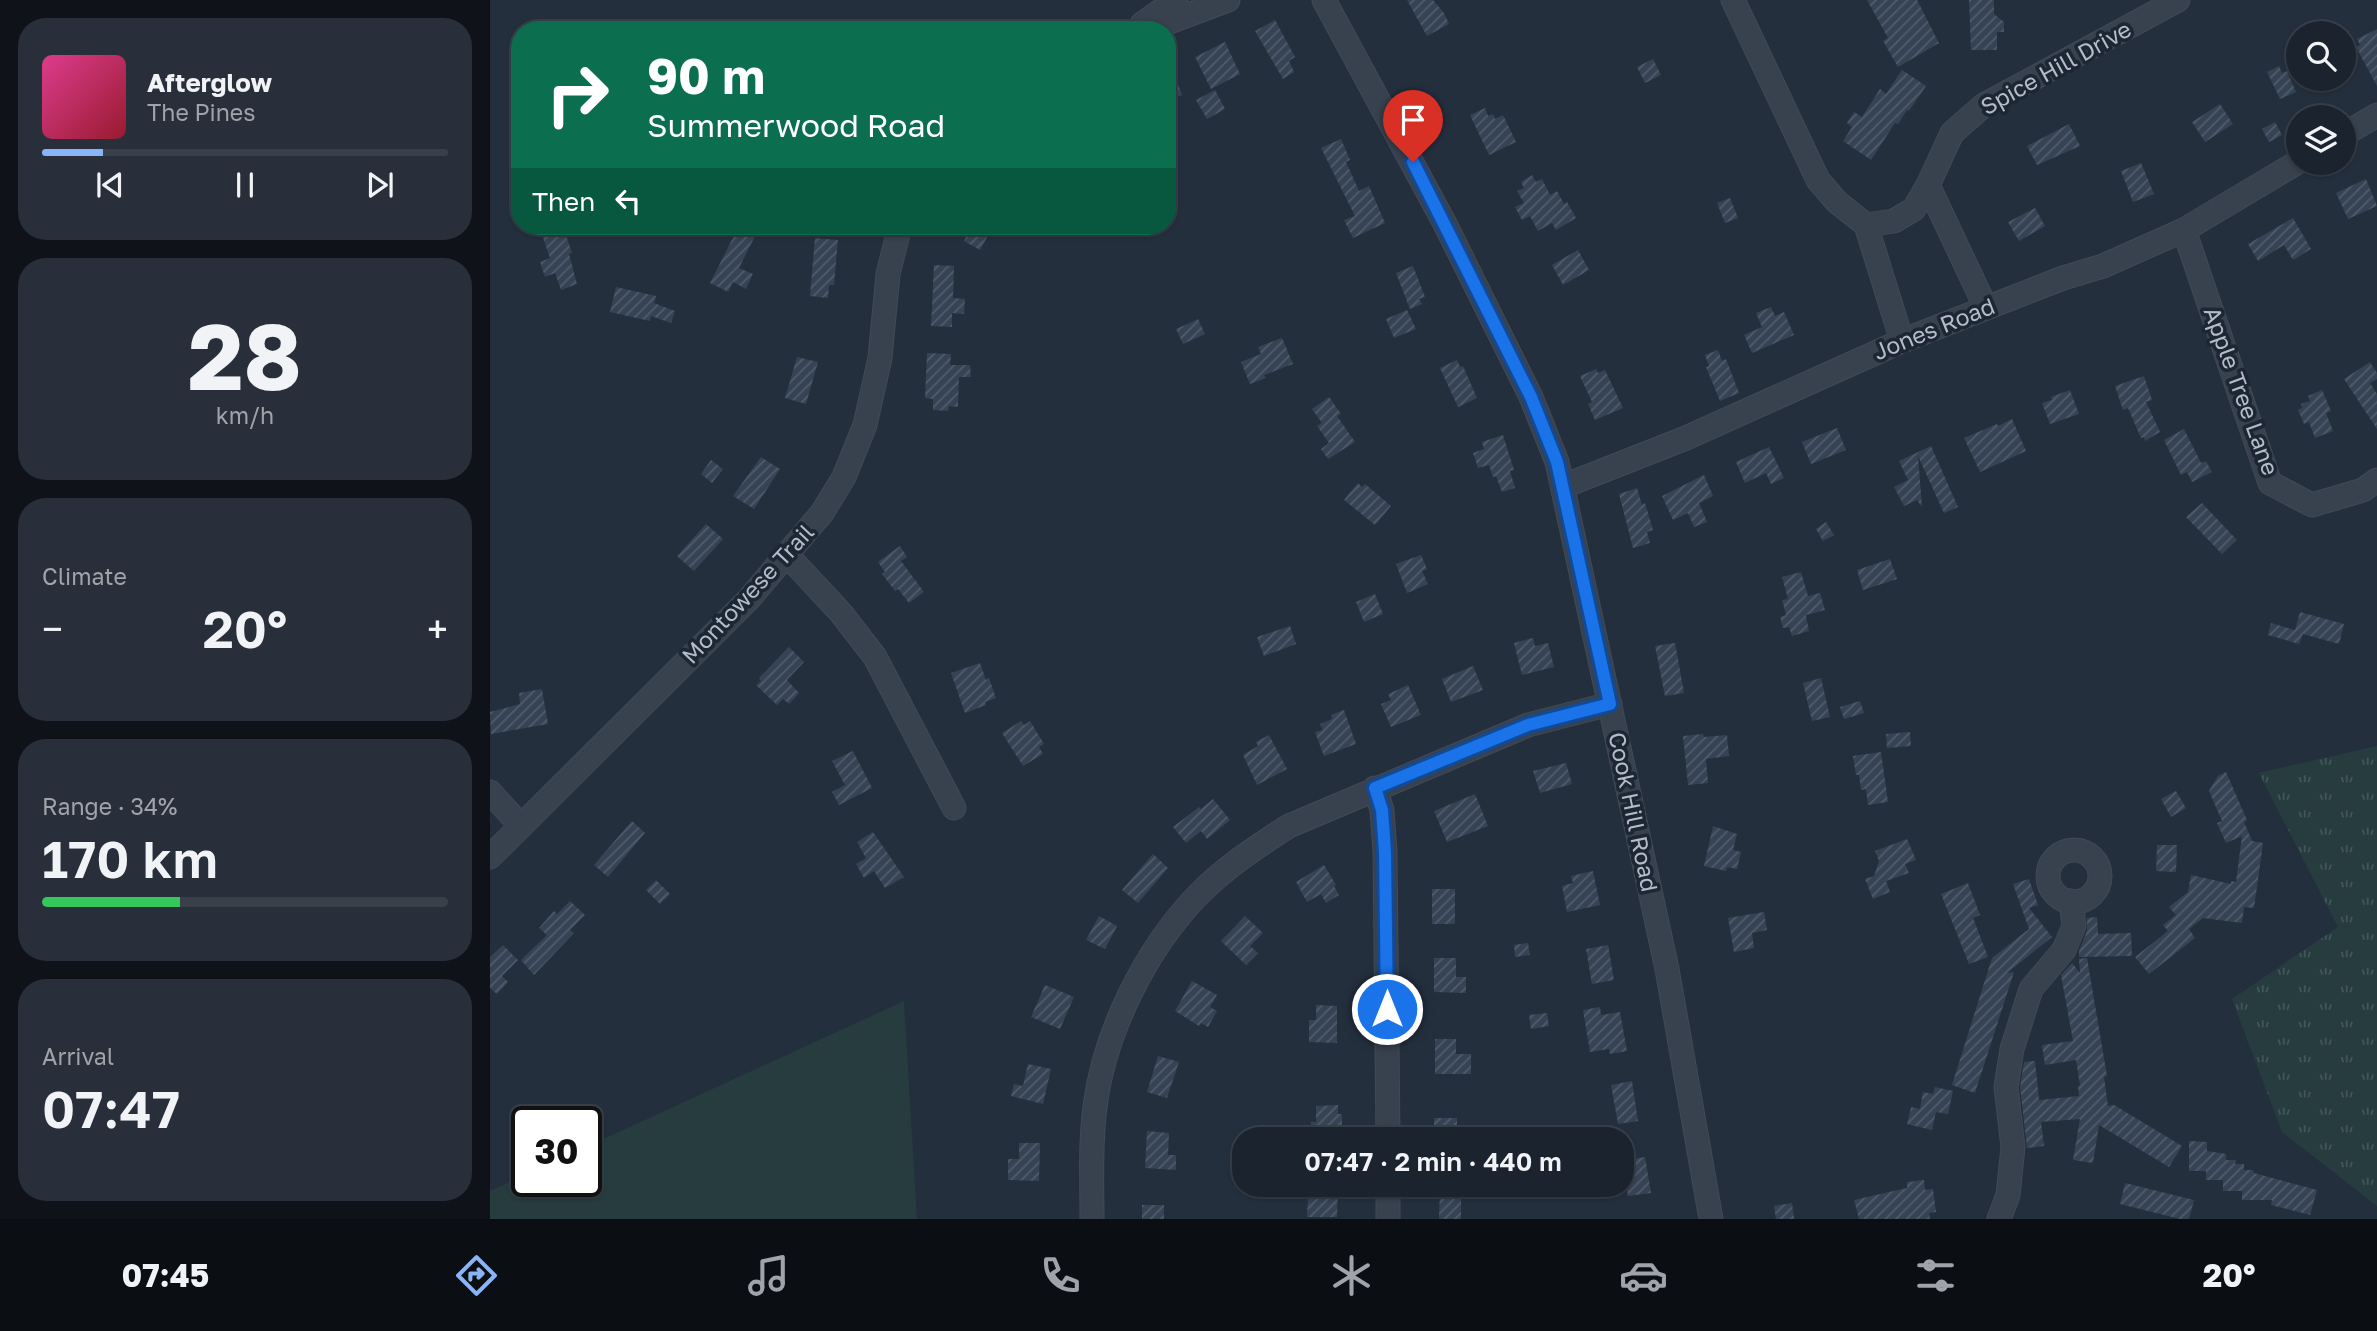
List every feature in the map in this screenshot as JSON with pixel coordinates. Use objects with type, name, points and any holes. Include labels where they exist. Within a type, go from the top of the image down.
[{"type":"street","points":[[1147,21],[1176,0]]},
{"type":"street","points":[[1172,21],[1228,0]]},
{"type":"street","name":"Cook Hill Road","points":[[1324,0],[1463,258],[1531,397],[1557,462],[1669,982],[1711,1219]]},
{"type":"street","points":[[1733,0],[1753,48],[1818,180],[1837,202],[1866,225],[1902,341]]},
{"type":"street","name":"Spice Hill Drive","points":[[1866,225],[1894,221],[1914,209],[1952,133],[1984,106],[2178,0]]},
{"type":"street","points":[[2356,127],[2377,115]]},
{"type":"street","name":"Jones Road","points":[[1564,486],[1686,438],[1902,341],[2063,278],[2103,266],[2184,230],[2286,169]]},
{"type":"street","points":[[1928,185],[1986,308]]},
{"type":"street","name":"Apple Tree Lane","points":[[2184,230],[2270,483],[2312,505],[2363,490],[2377,480]]},
{"type":"street","name":"Montowese Trail","points":[[490,857],[748,600],[822,513],[844,477],[865,425],[880,358],[888,274],[898,235]]},
{"type":"street","points":[[788,556],[841,612],[875,657],[954,808]]},
{"type":"street","points":[[1092,1219],[1095,1105],[1106,1057],[1144,967],[1196,897],[1253,849],[1289,826],[1528,725],[1610,704]]},
{"type":"street","points":[[1375,788],[1382,810],[1385,852],[1388,1127]]},
{"type":"street","points":[[490,792],[521,826]]},
{"type":"street","points":[[1999,1219],[2008,1195],[2013,1147],[2006,1087],[2012,1049],[2031,989],[2064,950],[2074,926],[2071,901]]},
{"type":"street","points":[[1388,1197],[1388,1219]]},
{"type":"green space","points":[[2377,746],[2377,1206],[2282,1132],[2232,999],[2338,927],[2259,773]]},
{"type":"green space","points":[[904,1001],[917,1219],[490,1219],[490,1191],[511,1181],[511,1197],[602,1197],[602,1140]]},
{"type":"building","points":[[1407,0],[1433,0],[1449,24],[1427,36]]},
{"type":"building","points":[[1867,0],[1917,0],[1939,43],[1898,67],[1883,41],[1888,38]]},
{"type":"building","points":[[1969,0],[1994,0],[1994,14],[2004,22],[2004,32],[1997,32],[1997,50],[1971,50]]},
{"type":"building","points":[[1275,20],[1295,57],[1289,61],[1294,72],[1283,79],[1255,31]]},
{"type":"building","points":[[2377,29],[2377,86],[2356,47],[2360,45],[2357,39]]},
{"type":"building","points":[[1225,42],[1240,74],[1211,89],[1195,57]]},
{"type":"building","points":[[1653,59],[1661,75],[1645,83],[1637,67]]},
{"type":"building","points":[[2279,66],[2282,73],[2286,71],[2286,91],[2296,92],[2280,99],[2267,72]]},
{"type":"building","points":[[1902,70],[1926,86],[1909,111],[1907,110],[1898,124],[1895,123],[1871,160],[1843,141],[1852,127],[1847,123],[1854,112],[1862,117],[1880,89],[1886,94]]},
{"type":"building","points":[[1176,79],[1182,95],[1176,97]]},
{"type":"building","points":[[1215,90],[1225,109],[1207,119],[1196,100]]},
{"type":"building","points":[[2220,104],[2233,124],[2205,142],[2192,122]]},
{"type":"building","points":[[1485,108],[1488,116],[1493,114],[1495,119],[1503,115],[1516,142],[1489,155],[1470,115]]},
{"type":"building","points":[[2275,122],[2282,135],[2269,142],[2262,129]]},
{"type":"building","points":[[2069,124],[2080,146],[2037,165],[2027,146]]},
{"type":"building","points":[[1341,139],[1350,160],[1346,162],[1359,191],[1369,186],[1385,223],[1353,238],[1344,220],[1355,216],[1321,148]]},
{"type":"building","points":[[2141,163],[2154,194],[2133,202],[2121,171]]},
{"type":"building","points":[[1532,175],[1536,182],[1542,179],[1550,195],[1557,191],[1576,218],[1556,230],[1552,223],[1538,231],[1530,216],[1522,220],[1515,207],[1524,203],[1517,191],[1524,188],[1521,182]]},
{"type":"building","points":[[2366,179],[2377,206],[2348,219],[2336,193]]},
{"type":"building","points":[[1730,198],[1738,218],[1725,223],[1717,203]]},
{"type":"building","points":[[2035,208],[2045,226],[2019,241],[2008,222]]},
{"type":"building","points":[[2293,218],[2311,249],[2293,260],[2284,245],[2258,261],[2248,244]]},
{"type":"building","points":[[542,235],[566,235],[577,284],[561,290],[555,273],[545,277],[540,262],[550,258]]},
{"type":"building","points":[[734,235],[755,236],[739,268],[753,274],[746,289],[733,282],[728,292],[710,283]]},
{"type":"building","points":[[962,235],[988,235],[980,250],[964,241],[966,237]]},
{"type":"building","points":[[815,238],[838,240],[834,285],[829,285],[828,298],[810,296]]},
{"type":"building","points":[[1578,250],[1589,270],[1563,285],[1552,265]]},
{"type":"building","points":[[934,265],[954,266],[953,298],[965,299],[964,314],[952,313],[952,327],[931,326]]},
{"type":"building","points":[[1413,266],[1425,297],[1419,299],[1422,304],[1410,309],[1396,273]]},
{"type":"building","points":[[616,287],[656,296],[654,303],[675,311],[671,323],[651,316],[650,321],[610,312]]},
{"type":"building","points":[[1771,307],[1775,316],[1784,312],[1794,335],[1752,353],[1744,335],[1762,327],[1756,313]]},
{"type":"building","points":[[1407,310],[1416,329],[1394,338],[1386,319]]},
{"type":"building","points":[[1198,319],[1205,334],[1183,344],[1176,329]]},
{"type":"building","points":[[1282,338],[1293,364],[1264,375],[1266,378],[1250,384],[1241,362],[1261,354],[1258,347]]},
{"type":"building","points":[[1718,350],[1722,361],[1726,359],[1739,393],[1720,401],[1706,367],[1709,366],[1705,355]]},
{"type":"building","points":[[927,353],[951,354],[950,365],[970,365],[971,377],[959,377],[958,407],[949,406],[948,411],[933,410],[933,399],[925,398]]},
{"type":"building","points":[[797,357],[818,362],[806,404],[785,398]]},
{"type":"building","points":[[1457,360],[1460,367],[1463,366],[1477,398],[1458,407],[1440,368]]},
{"type":"building","points":[[2370,362],[2377,373],[2377,379],[2370,383],[2377,394],[2377,429],[2344,379]]},
{"type":"building","points":[[1596,369],[1598,373],[1605,370],[1623,408],[1595,420],[1588,404],[1592,402],[1580,376]]},
{"type":"building","points":[[2144,376],[2152,400],[2146,402],[2160,432],[2145,441],[2144,437],[2141,438],[2128,408],[2123,410],[2115,386]]},
{"type":"building","points":[[2070,390],[2079,414],[2050,424],[2042,403]]},
{"type":"building","points":[[2322,390],[2331,411],[2326,413],[2333,431],[2315,438],[2309,422],[2304,424],[2298,410],[2302,408],[2301,404],[2310,401],[2308,396]]},
{"type":"building","points":[[1329,397],[1341,414],[1337,416],[1355,442],[1328,459],[1321,449],[1329,443],[1317,426],[1322,423],[1312,409]]},
{"type":"building","points":[[2012,419],[2026,451],[1980,472],[1964,438]]},
{"type":"building","points":[[1837,428],[1846,450],[1811,464],[1802,442]]},
{"type":"building","points":[[2184,429],[2201,463],[2206,461],[2212,472],[2192,482],[2187,472],[2181,475],[2164,440]]},
{"type":"building","points":[[1503,435],[1514,470],[1510,471],[1515,488],[1502,492],[1489,465],[1478,468],[1473,453],[1484,449],[1482,442]]},
{"type":"building","points":[[1931,446],[1958,507],[1944,513],[1918,456],[1922,507],[1917,500],[1904,506],[1894,487],[1908,480],[1899,461]]},
{"type":"building","points":[[1769,447],[1784,478],[1771,484],[1766,473],[1745,483],[1736,462]]},
{"type":"building","points":[[761,457],[780,469],[754,509],[733,496]]},
{"type":"building","points":[[711,460],[723,469],[712,483],[701,474]]},
{"type":"building","points":[[1704,475],[1713,496],[1699,503],[1707,522],[1694,527],[1688,513],[1673,520],[1662,496]]},
{"type":"building","points":[[1358,483],[1362,487],[1365,484],[1391,506],[1375,525],[1344,500]]},
{"type":"building","points":[[1637,488],[1642,505],[1645,503],[1653,530],[1647,532],[1650,543],[1633,548],[1619,494]]},
{"type":"building","points":[[2202,503],[2237,540],[2222,554],[2186,517]]},
{"type":"building","points":[[1826,522],[1834,535],[1823,541],[1816,529]]},
{"type":"building","points":[[706,524],[723,539],[694,571],[677,556]]},
{"type":"building","points":[[900,546],[907,557],[901,561],[924,592],[909,603],[882,574],[885,572],[878,562]]},
{"type":"building","points":[[1421,555],[1427,569],[1422,571],[1428,584],[1407,593],[1396,564]]},
{"type":"building","points":[[1890,559],[1897,579],[1863,590],[1857,570]]},
{"type":"building","points":[[1801,572],[1808,596],[1820,593],[1825,610],[1806,615],[1809,631],[1792,636],[1789,627],[1783,628],[1780,617],[1786,615],[1782,600],[1788,599],[1782,577]]},
{"type":"building","points":[[1375,594],[1383,614],[1364,622],[1356,602]]},
{"type":"building","points":[[2300,612],[2344,624],[2339,644],[2303,634],[2299,644],[2268,635],[2271,623],[2295,630]]},
{"type":"building","points":[[1290,626],[1296,644],[1264,656],[1257,637]]},
{"type":"building","points":[[1533,638],[1535,646],[1548,643],[1554,667],[1522,675],[1514,643]]},
{"type":"building","points":[[1675,643],[1684,693],[1665,696],[1655,646]]},
{"type":"building","points":[[789,647],[804,662],[787,680],[799,693],[789,704],[783,699],[777,705],[756,685],[761,681],[759,678]]},
{"type":"building","points":[[980,663],[996,698],[965,713],[951,673]]},
{"type":"building","points":[[1473,666],[1483,690],[1451,702],[1442,679]]},
{"type":"building","points":[[1821,678],[1830,717],[1812,721],[1803,683]]},
{"type":"building","points":[[1408,685],[1421,715],[1391,727],[1381,704],[1391,700],[1388,694]]},
{"type":"building","points":[[542,689],[548,724],[491,734],[490,712],[520,704],[519,693]]},
{"type":"building","points":[[1860,701],[1864,713],[1844,719],[1840,707]]},
{"type":"building","points":[[1344,710],[1356,744],[1324,756],[1315,732],[1323,730],[1320,724],[1332,719],[1331,715]]},
{"type":"building","points":[[1021,721],[1024,725],[1030,721],[1044,744],[1039,747],[1043,754],[1023,766],[1002,733]]},
{"type":"building","points":[[1910,732],[1911,746],[1887,748],[1886,734]]},
{"type":"building","points":[[1703,734],[1704,737],[1727,735],[1729,756],[1706,759],[1708,783],[1688,785],[1683,736]]},
{"type":"building","points":[[1269,735],[1287,769],[1257,785],[1243,755],[1258,746],[1256,742]]},
{"type":"building","points":[[853,751],[872,788],[839,805],[832,792],[845,785],[832,761]]},
{"type":"building","points":[[1881,752],[1888,802],[1868,805],[1866,789],[1861,790],[1853,756]]},
{"type":"building","points":[[1566,763],[1572,784],[1540,793],[1533,771]]},
{"type":"building","points":[[2226,772],[2247,820],[2244,822],[2252,841],[2263,843],[2254,908],[2244,907],[2242,923],[2203,918],[2189,929],[2195,938],[2149,974],[2135,957],[2168,931],[2163,925],[2176,915],[2169,907],[2188,892],[2191,875],[2231,884],[2231,881],[2236,882],[2242,836],[2226,843],[2217,823],[2222,821],[2209,791],[2218,776]]},
{"type":"building","points":[[2176,791],[2186,808],[2171,817],[2161,799]]},
{"type":"building","points":[[1475,794],[1488,826],[1447,842],[1434,811]]},
{"type":"building","points":[[1213,799],[1230,820],[1207,839],[1201,831],[1186,843],[1173,827]]},
{"type":"building","points":[[632,821],[645,833],[608,877],[594,865]]},
{"type":"building","points":[[1713,826],[1737,834],[1733,850],[1741,852],[1737,869],[1727,867],[1726,871],[1704,866]]},
{"type":"building","points":[[873,832],[904,877],[885,888],[874,871],[864,878],[856,864],[866,858],[857,842]]},
{"type":"building","points":[[1907,839],[1916,860],[1905,864],[1909,873],[1886,881],[1890,892],[1873,899],[1865,879],[1874,876],[1879,861],[1875,851]]},
{"type":"building","points":[[2157,845],[2177,845],[2176,872],[2156,871]]},
{"type":"building","points":[[1153,854],[1168,868],[1138,903],[1122,890]]},
{"type":"building","points":[[1324,865],[1339,895],[1326,903],[1321,894],[1307,902],[1296,882]]},
{"type":"building","points":[[1593,871],[1600,905],[1567,912],[1562,886],[1573,883],[1571,876]]},
{"type":"building","points":[[2029,879],[2038,905],[2029,908],[2052,937],[2007,973],[2014,972],[1975,1093],[1952,1085],[1992,958],[2029,929],[2013,884]]},
{"type":"building","points":[[656,880],[670,894],[660,904],[646,890]]},
{"type":"building","points":[[1968,883],[1980,915],[1973,918],[1988,957],[1969,964],[1941,894]]},
{"type":"building","points":[[1432,889],[1455,889],[1455,924],[1432,924]]},
{"type":"building","points":[[570,901],[585,915],[570,930],[574,933],[534,975],[521,960],[547,935],[539,928],[554,911],[557,914]]},
{"type":"building","points":[[1764,912],[1767,930],[1752,933],[1754,948],[1734,952],[1728,918]]},
{"type":"building","points":[[1099,916],[1117,926],[1105,949],[1086,940]]},
{"type":"building","points":[[1245,916],[1263,933],[1250,946],[1258,953],[1246,965],[1221,941]]},
{"type":"building","points":[[2097,917],[2098,934],[2131,933],[2132,956],[2079,957],[2087,931],[2087,918]]},
{"type":"building","points":[[1528,943],[1530,955],[1515,957],[1514,945]]},
{"type":"building","points":[[503,945],[518,960],[502,976],[508,982],[497,994],[490,988],[490,957]]},
{"type":"building","points":[[1608,945],[1614,980],[1592,984],[1586,949]]},
{"type":"building","points":[[1434,958],[1456,958],[1456,977],[1466,977],[1466,993],[1434,992]]},
{"type":"building","points":[[2087,958],[2107,1076],[2104,1077],[2108,1106],[2114,1105],[2182,1146],[2169,1167],[2099,1125],[2093,1163],[2073,1160],[2080,1119],[2041,1122],[2044,1146],[2027,1148],[2020,1087],[2024,1062],[2035,1061],[2039,1100],[2079,1096],[2076,1060],[2045,1065],[2042,1045],[2073,1041],[2061,975],[2072,963],[2080,973],[2079,959]]},
{"type":"building","points":[[1192,981],[1217,995],[1210,1007],[1217,1011],[1208,1027],[1201,1023],[1199,1026],[1175,1011]]},
{"type":"building","points":[[1045,985],[1074,997],[1060,1029],[1031,1017]]},
{"type":"building","points":[[1316,1005],[1337,1006],[1337,1043],[1309,1042],[1309,1020],[1316,1020]]},
{"type":"building","points":[[1600,1007],[1601,1015],[1620,1012],[1627,1051],[1610,1054],[1609,1049],[1590,1052],[1583,1010]]},
{"type":"building","points":[[1547,1013],[1549,1026],[1531,1029],[1529,1015]]},
{"type":"building","points":[[1435,1039],[1456,1039],[1456,1054],[1471,1054],[1471,1074],[1435,1074]]},
{"type":"building","points":[[1158,1056],[1179,1062],[1167,1098],[1147,1092]]},
{"type":"building","points":[[1028,1064],[1051,1069],[1043,1104],[1011,1096],[1014,1084],[1023,1086]]},
{"type":"building","points":[[1632,1081],[1638,1121],[1618,1124],[1611,1085]]},
{"type":"building","points":[[1935,1087],[1953,1091],[1948,1114],[1936,1112],[1932,1130],[1907,1124],[1911,1107],[1920,1109],[1923,1092],[1933,1094]]},
{"type":"building","points":[[1338,1105],[1338,1114],[1342,1114],[1342,1127],[1311,1127],[1311,1122],[1316,1122],[1316,1106]]},
{"type":"building","points":[[1434,1118],[1457,1118],[1457,1127],[1434,1127]]},
{"type":"building","points":[[1147,1131],[1169,1133],[1168,1155],[1176,1155],[1176,1170],[1145,1168]]},
{"type":"building","points":[[2189,1141],[2207,1142],[2207,1151],[2226,1154],[2226,1160],[2236,1160],[2235,1164],[2244,1164],[2244,1170],[2253,1170],[2254,1173],[2317,1190],[2310,1215],[2271,1205],[2272,1200],[2242,1200],[2242,1191],[2223,1191],[2223,1180],[2206,1180],[2206,1171],[2189,1171]]},
{"type":"building","points":[[1019,1143],[1040,1143],[1039,1181],[1008,1180],[1008,1159],[1019,1159]]},
{"type":"building","points":[[1645,1157],[1651,1193],[1634,1195],[1634,1159]]},
{"type":"building","points":[[1924,1180],[1925,1190],[1933,1189],[1936,1212],[1929,1213],[1930,1219],[1859,1219],[1854,1200],[1907,1188],[1907,1182]]},
{"type":"building","points":[[2125,1183],[2194,1200],[2189,1219],[2120,1204]]},
{"type":"building","points":[[1308,1197],[1338,1197],[1337,1217],[1307,1217]]},
{"type":"building","points":[[1440,1197],[1461,1197],[1461,1219],[1439,1219]]},
{"type":"building","points":[[1792,1203],[1794,1219],[1776,1219],[1774,1206]]},
{"type":"building","points":[[1142,1205],[1164,1205],[1164,1219],[1142,1219]]},
{"type":"route","points":[[1387,1009],[1385,852],[1382,810],[1375,788],[1528,725],[1610,704],[1557,462],[1531,397],[1413,162]]}]
